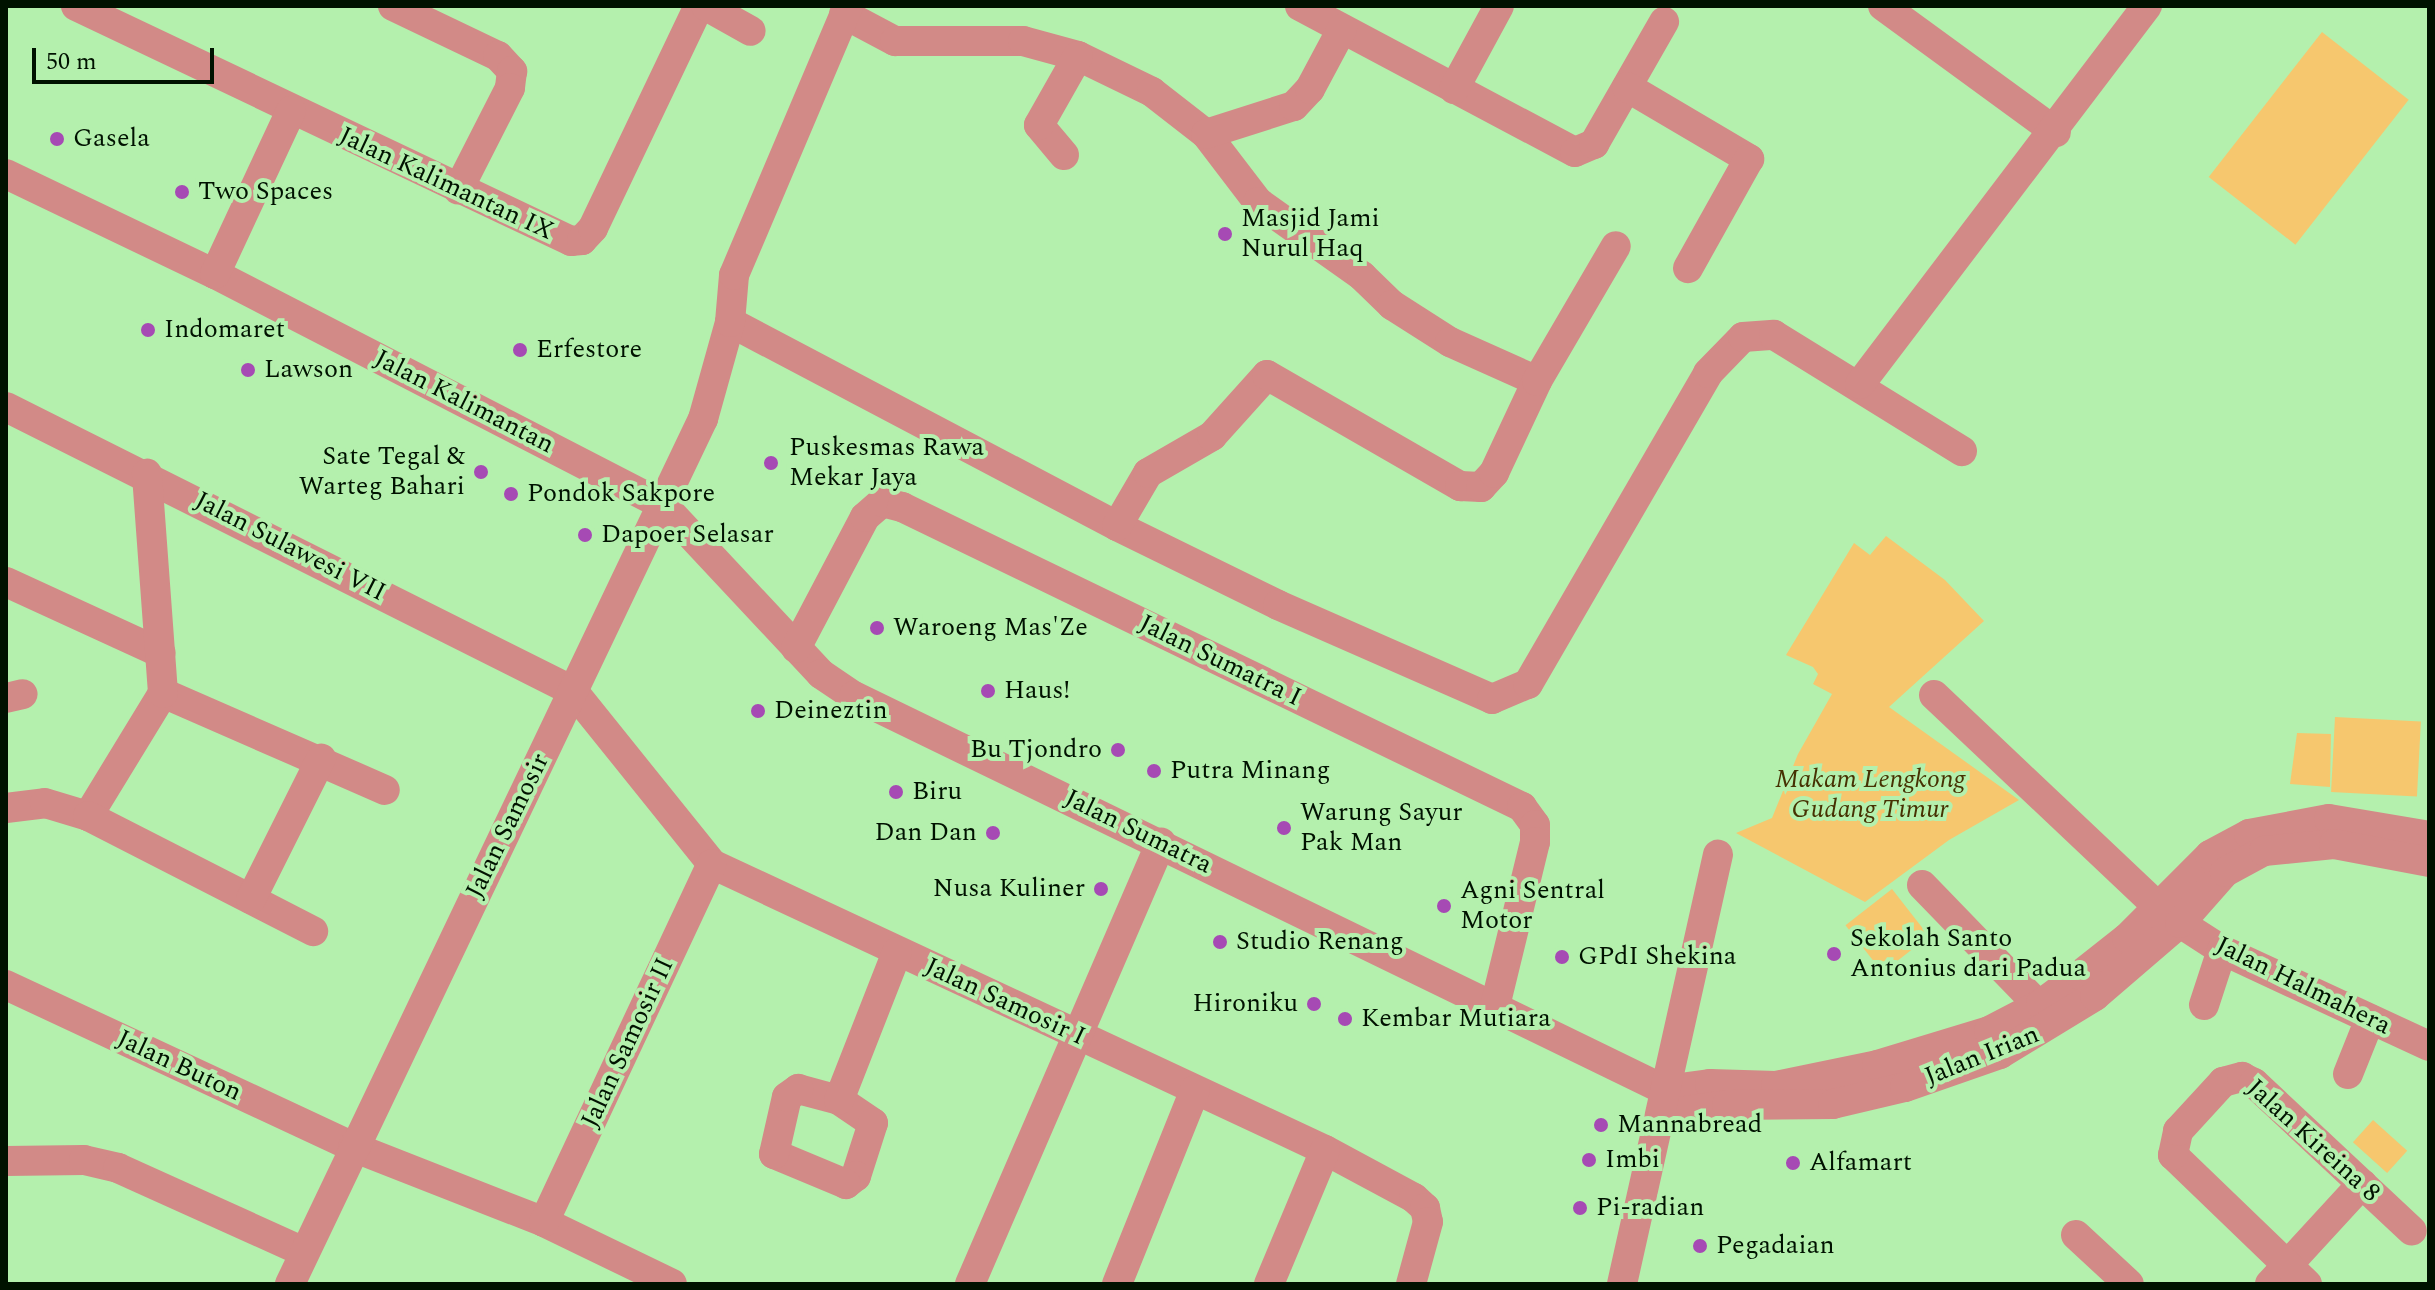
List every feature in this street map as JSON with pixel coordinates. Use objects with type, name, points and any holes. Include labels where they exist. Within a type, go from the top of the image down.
[{"type":"street","name":"Jalan Kalimantan IX","points":[[76,6],[122,15],[291,111],[561,239],[582,240],[593,228],[699,6]]},
{"type":"street","points":[[393,6],[498,56],[512,71],[510,88],[458,190]]},
{"type":"street","points":[[706,6],[751,31]]},
{"type":"street","points":[[1300,6],[1575,152],[1594,144],[1664,22]]},
{"type":"street","points":[[1454,89],[1499,6]]},
{"type":"street","points":[[1883,6],[2056,132]]},
{"type":"street","points":[[1860,384],[2056,132],[2147,6]]},
{"type":"street","points":[[846,10],[895,41],[1023,41],[1078,56],[1152,92],[1206,134],[1258,202],[1362,276],[1392,305],[1450,342],[1537,381]]},
{"type":"street","name":"Jalan Samosir","points":[[290,1284],[302,1251],[703,419],[730,322],[734,275],[846,10]]},
{"type":"street","points":[[1206,134],[1294,106],[1310,89],[1342,29]]},
{"type":"street","points":[[1064,155],[1039,125],[1078,56]]},
{"type":"street","points":[[1627,87],[1749,159],[1688,268]]},
{"type":"street","points":[[215,274],[291,111]]},
{"type":"street","name":"Jalan Kalimantan","points":[[6,174],[215,274],[663,505]]},
{"type":"street","points":[[1117,526],[1148,473],[1212,436],[1267,375],[1471,490],[1494,473],[1537,381],[1616,246]]},
{"type":"street","points":[[730,322],[1117,526],[1278,605],[1492,699],[1528,684],[1646,472],[1723,353],[1754,333],[1774,335],[1860,384],[1962,451]]},
{"type":"street","name":"Jalan Sulawesi VII","points":[[6,407],[147,474],[573,691]]},
{"type":"street","points":[[88,816],[163,693],[147,474]]},
{"type":"street","name":"Jalan Sumatra I","points":[[796,648],[865,517],[882,502],[902,507],[1522,807],[1535,825],[1535,842],[1495,1006]]},
{"type":"street","name":"Jalan Sumatra","points":[[663,505],[821,674],[854,696],[1495,1006],[1664,1102]]},
{"type":"street","points":[[6,582],[161,653]]},
{"type":"street","name":"Jalan Samosir I","points":[[573,691],[712,864],[1325,1150],[1425,1208],[1428,1222],[1411,1284]]},
{"type":"street","points":[[163,693],[321,759],[385,790]]},
{"type":"street","points":[[1934,695],[2168,915]]},
{"type":"street","points":[[251,899],[321,759]]},
{"type":"street","points":[[6,808],[45,803],[88,816],[313,931]]},
{"type":"street","name":"Jalan Irian","points":[[1664,1102],[1833,1104],[1905,1087],[2049,1014],[2127,938],[2168,915],[2188,873],[2240,849],[2277,826],[2329,819],[2429,836]]},
{"type":"street","points":[[970,1284],[1074,1034],[1161,843]]},
{"type":"street","name":"Jalan Irian","points":[[2240,849],[2334,844],[2429,862]]},
{"type":"street","points":[[1622,1284],[1718,855]]},
{"type":"street","name":"Jalan Samosir II","points":[[544,1222],[712,864]]},
{"type":"street","name":"Jalan Irian","points":[[1922,885],[2049,1014]]},
{"type":"street","name":"Jalan Halmahera","points":[[2168,915],[2222,950],[2429,1046]]},
{"type":"street","points":[[2204,1005],[2222,950]]},
{"type":"street","points":[[839,1100],[897,952]]},
{"type":"street","name":"Jalan Buton","points":[[6,985],[353,1147],[544,1222],[672,1284]]},
{"type":"street","points":[[2348,1074],[2370,1019]]},
{"type":"street","name":"Jalan Kireina 8","points":[[2288,1278],[2178,1164],[2172,1148],[2178,1131],[2223,1082],[2242,1077],[2412,1231]]},
{"type":"street","points":[[1117,1284],[1195,1090]]},
{"type":"street","points":[[1269,1284],[1325,1150]]},
{"type":"street","points":[[6,1161],[108,1165],[302,1251]]},
{"type":"street","points":[[2288,1278],[2362,1184]]},
{"type":"street","points":[[2076,1235],[2129,1284]]},
{"type":"green space","points":[[2322,32],[2409,100],[2295,245],[2209,177]]},
{"type":"green space","name":"Makam Lengkong Gudang Timur","points":[[1886,536],[1945,580],[1984,621],[1889,707],[2019,800],[1949,840],[1865,902],[1736,833],[1772,818],[1798,754],[1832,694],[1813,684],[1818,674],[1813,667],[1786,655],[1854,543],[1870,555]]},
{"type":"green space","points":[[2335,717],[2421,722],[2417,796],[2331,792]]},
{"type":"green space","points":[[2297,733],[2331,734],[2330,787],[2290,784]]},
{"type":"green space","points":[[1892,889],[1929,936],[1882,973],[1846,925]]},
{"type":"green space","points":[[2373,1120],[2407,1151],[2387,1173],[2353,1142]]},
{"type":"place","name":"Gasela","points":[[57,139]]},
{"type":"place","name":"Two Spaces","points":[[182,192]]},
{"type":"place","name":"Masjid Jami Nurul Haq","points":[[1225,234]]},
{"type":"place","name":"Indomaret","points":[[148,330]]},
{"type":"place","name":"Erfestore","points":[[520,350]]},
{"type":"place","name":"Lawson","points":[[248,370]]},
{"type":"place","name":"Puskesmas Rawa Mekar Jaya","points":[[771,463]]},
{"type":"place","name":"Sate Tegal & Warteg Bahari","points":[[481,472]]},
{"type":"place","name":"Pondok Sakpore","points":[[511,494]]},
{"type":"place","name":"Dapoer Selasar","points":[[585,535]]},
{"type":"place","name":"Waroeng Mas'Ze","points":[[877,628]]},
{"type":"place","name":"Haus!","points":[[988,691]]},
{"type":"place","name":"Deineztin","points":[[758,711]]},
{"type":"place","name":"Bu Tjondro","points":[[1118,750]]},
{"type":"place","name":"Putra Minang","points":[[1154,771]]},
{"type":"place","name":"Biru","points":[[896,792]]},
{"type":"place","name":"Warung Sayur Pak Man","points":[[1284,828]]},
{"type":"place","name":"Dan Dan","points":[[993,833]]},
{"type":"place","name":"Nusa Kuliner","points":[[1101,889]]},
{"type":"place","name":"Agni Sentral Motor","points":[[1444,906]]},
{"type":"place","name":"Studio Renang","points":[[1220,942]]},
{"type":"place","name":"Sekolah Santo Antonius dari Padua","points":[[1834,954]]},
{"type":"place","name":"GPdI Shekina","points":[[1562,957]]},
{"type":"place","name":"Hironiku","points":[[1314,1004]]},
{"type":"place","name":"Kembar Mutiara","points":[[1345,1019]]},
{"type":"place","name":"Mannabread","points":[[1601,1125]]},
{"type":"place","name":"Imbi","points":[[1589,1160]]},
{"type":"place","name":"Alfamart","points":[[1793,1163]]},
{"type":"place","name":"Pi-radian","points":[[1580,1208]]},
{"type":"place","name":"Pegadaian","points":[[1700,1246]]}]
